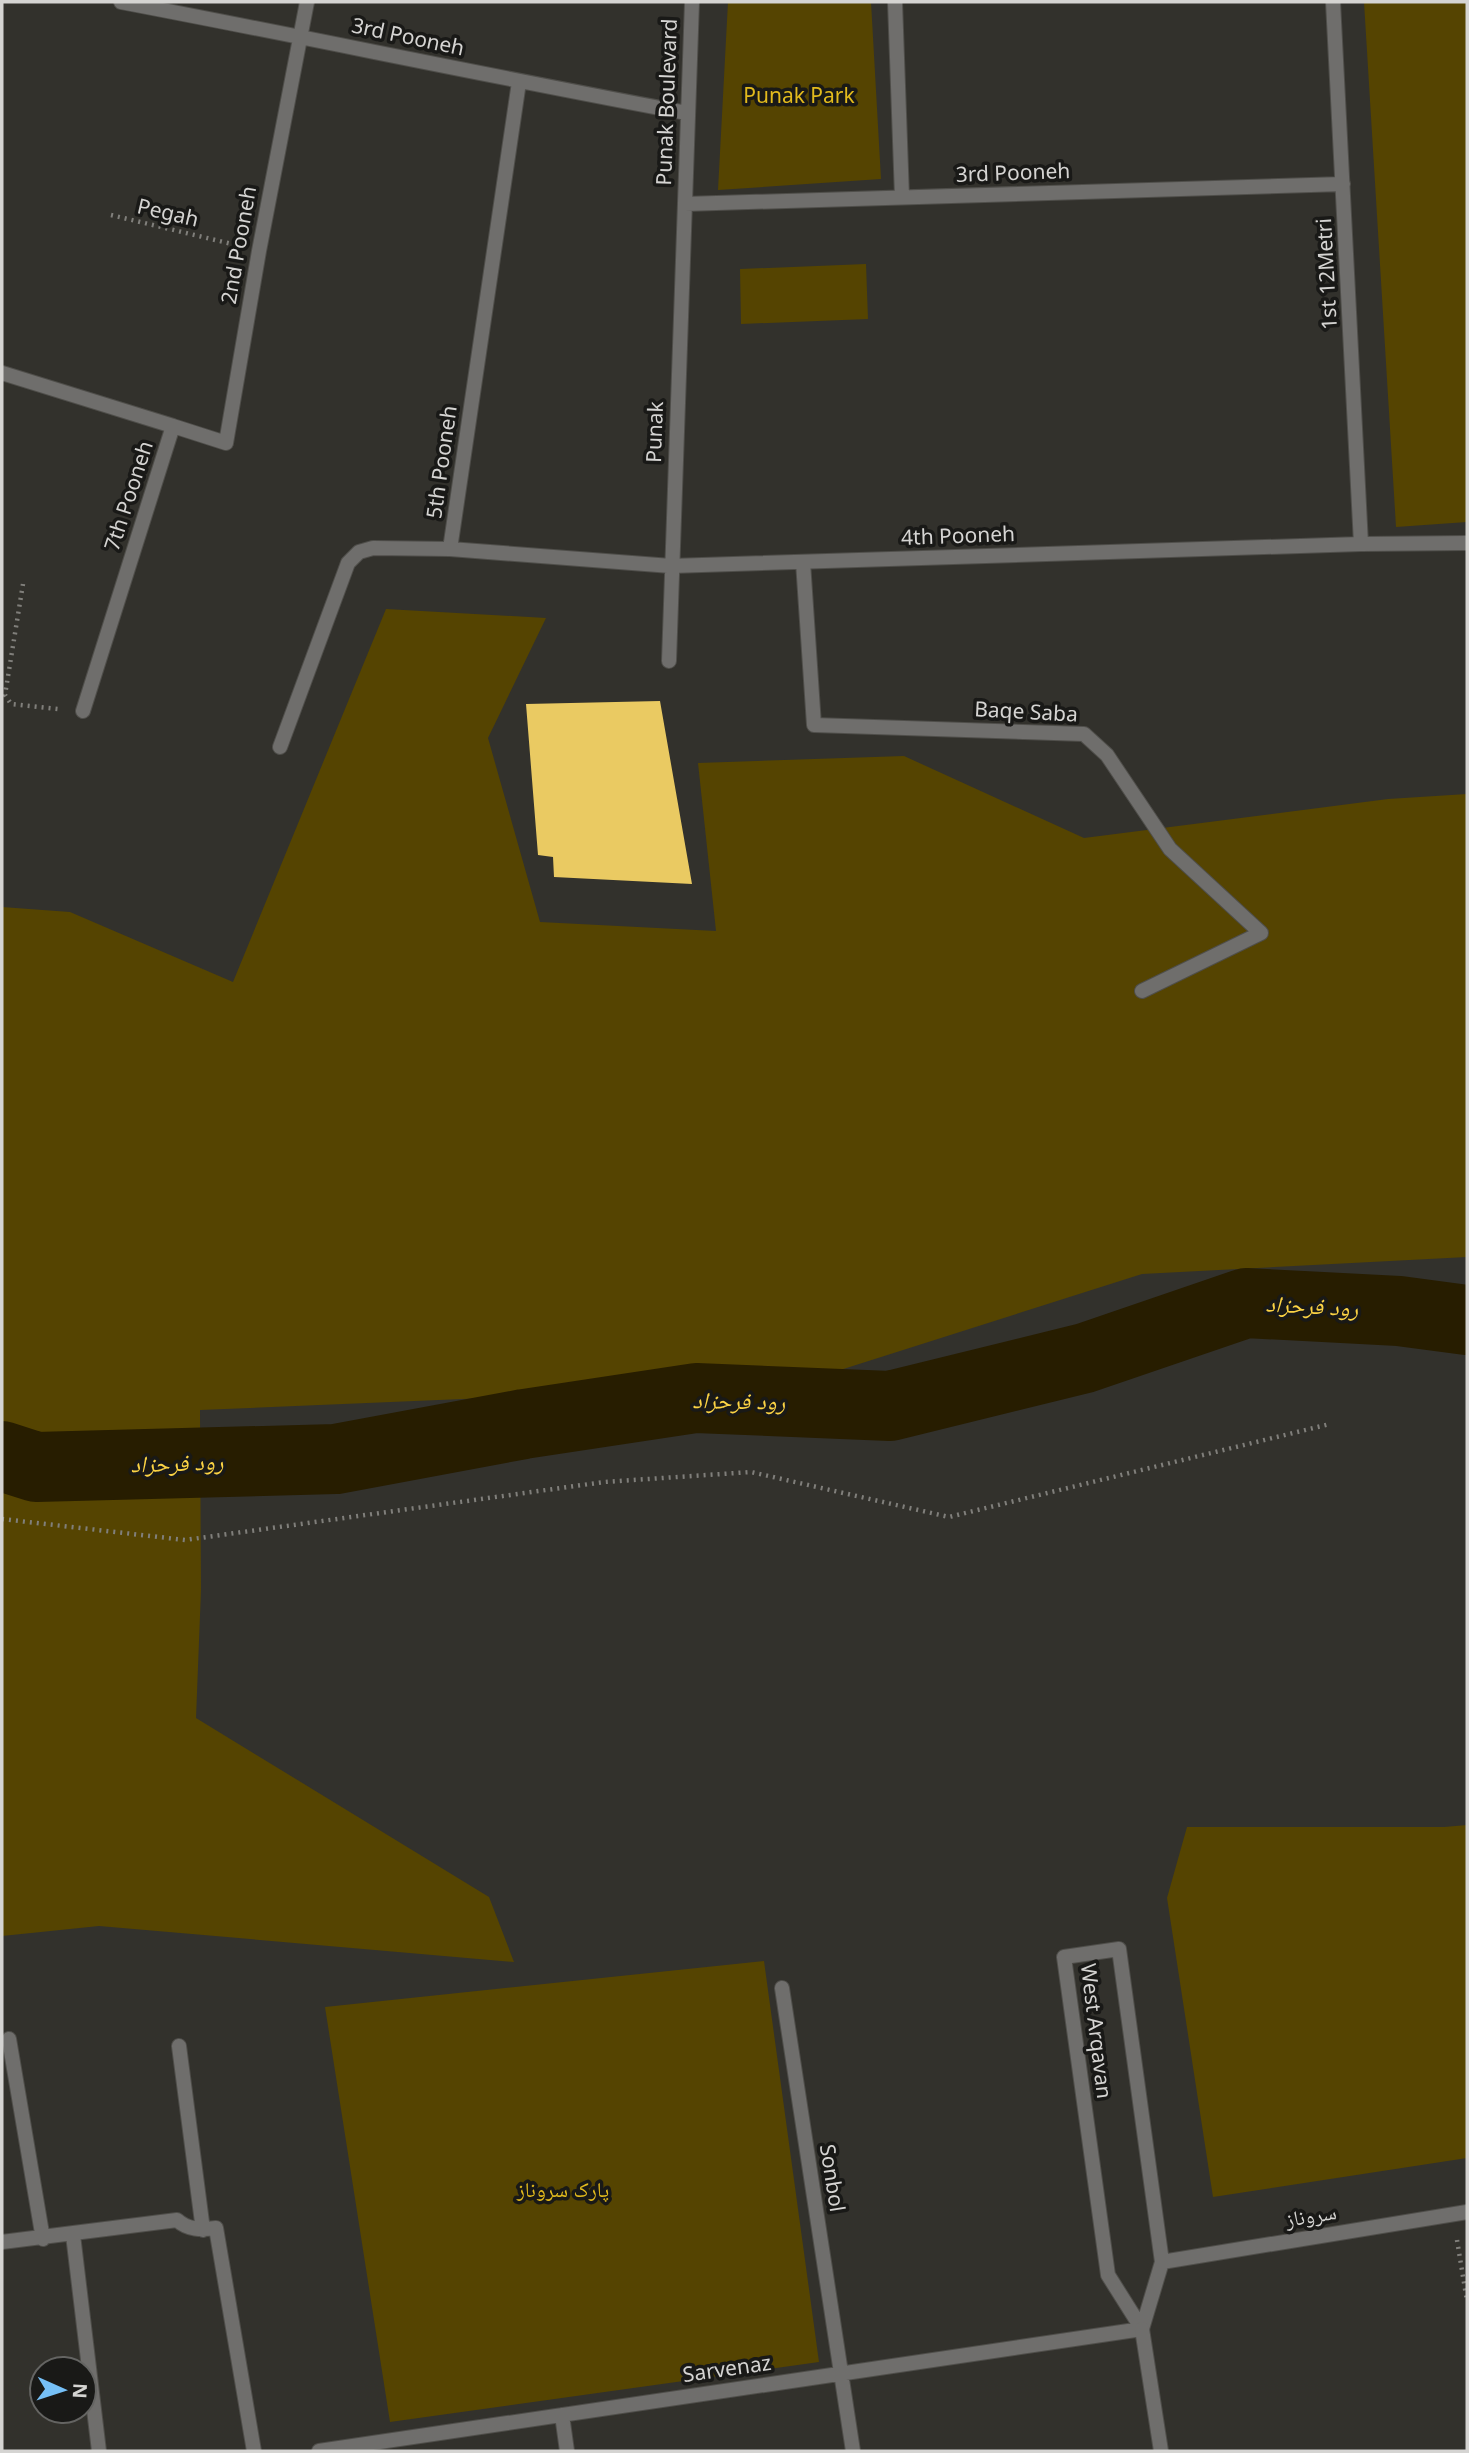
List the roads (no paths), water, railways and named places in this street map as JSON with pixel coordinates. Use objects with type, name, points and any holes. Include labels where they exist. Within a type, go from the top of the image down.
[{"type":"street","name":"3rd Pooneh","points":[[121,2],[687,113]]},
{"type":"street","name":"2nd Pooneh","points":[[173,426],[226,443],[259,251],[307,2]]},
{"type":"street","name":"Punak Boulevard","points":[[685,204],[692,2]]},
{"type":"street","points":[[895,2],[902,197]]},
{"type":"street","name":"1st 12Metri","points":[[1333,2],[1361,544]]},
{"type":"street","name":"5th Pooneh","points":[[280,747],[348,563],[359,552],[373,548],[450,548],[519,82]]},
{"type":"street","name":"3rd Pooneh","points":[[685,204],[1343,184]]},
{"type":"street","name":"Punak","points":[[669,662],[685,204]]},
{"type":"street","name":"7th Pooneh","points":[[2,373],[173,426],[83,711]]},
{"type":"street","name":"4th Pooneh","points":[[450,548],[671,566],[1361,544],[1467,544]]},
{"type":"street","name":"Baqe Saba","points":[[803,562],[814,725],[1084,734],[1107,755],[1170,849],[1261,933],[1142,990]]},
{"type":"street","name":"West Arqavan","points":[[1142,2329],[1162,2262],[1119,1949],[1064,1957],[1108,2275],[1142,2329],[1161,2451]]},
{"type":"street","name":"Sonbol","points":[[782,1988],[853,2451]]},
{"type":"street","points":[[9,2039],[43,2239]]},
{"type":"street","points":[[178,2046],[203,2230]]},
{"type":"street","name":"سروناز","points":[[1162,2262],[1460,2213]]},
{"type":"street","points":[[2,2242],[43,2239],[177,2220],[185,2227],[203,2230],[216,2228],[254,2451]]},
{"type":"street","points":[[73,2235],[99,2451]]},
{"type":"street","name":"Sarvenaz","points":[[319,2451],[1142,2329]]},
{"type":"street","points":[[562,2415],[567,2451]]},
{"type":"waterway","name":"رود فرحزاد","points":[[2,1456],[36,1467],[336,1459],[524,1424],[696,1398],[890,1406],[1085,1358],[1246,1303],[1399,1311],[1467,1320]]},
{"type":"park label","name":"Punak Park","points":[[799,96]]},
{"type":"park label","name":"پارک سروناز","points":[[563,2190]]}]
